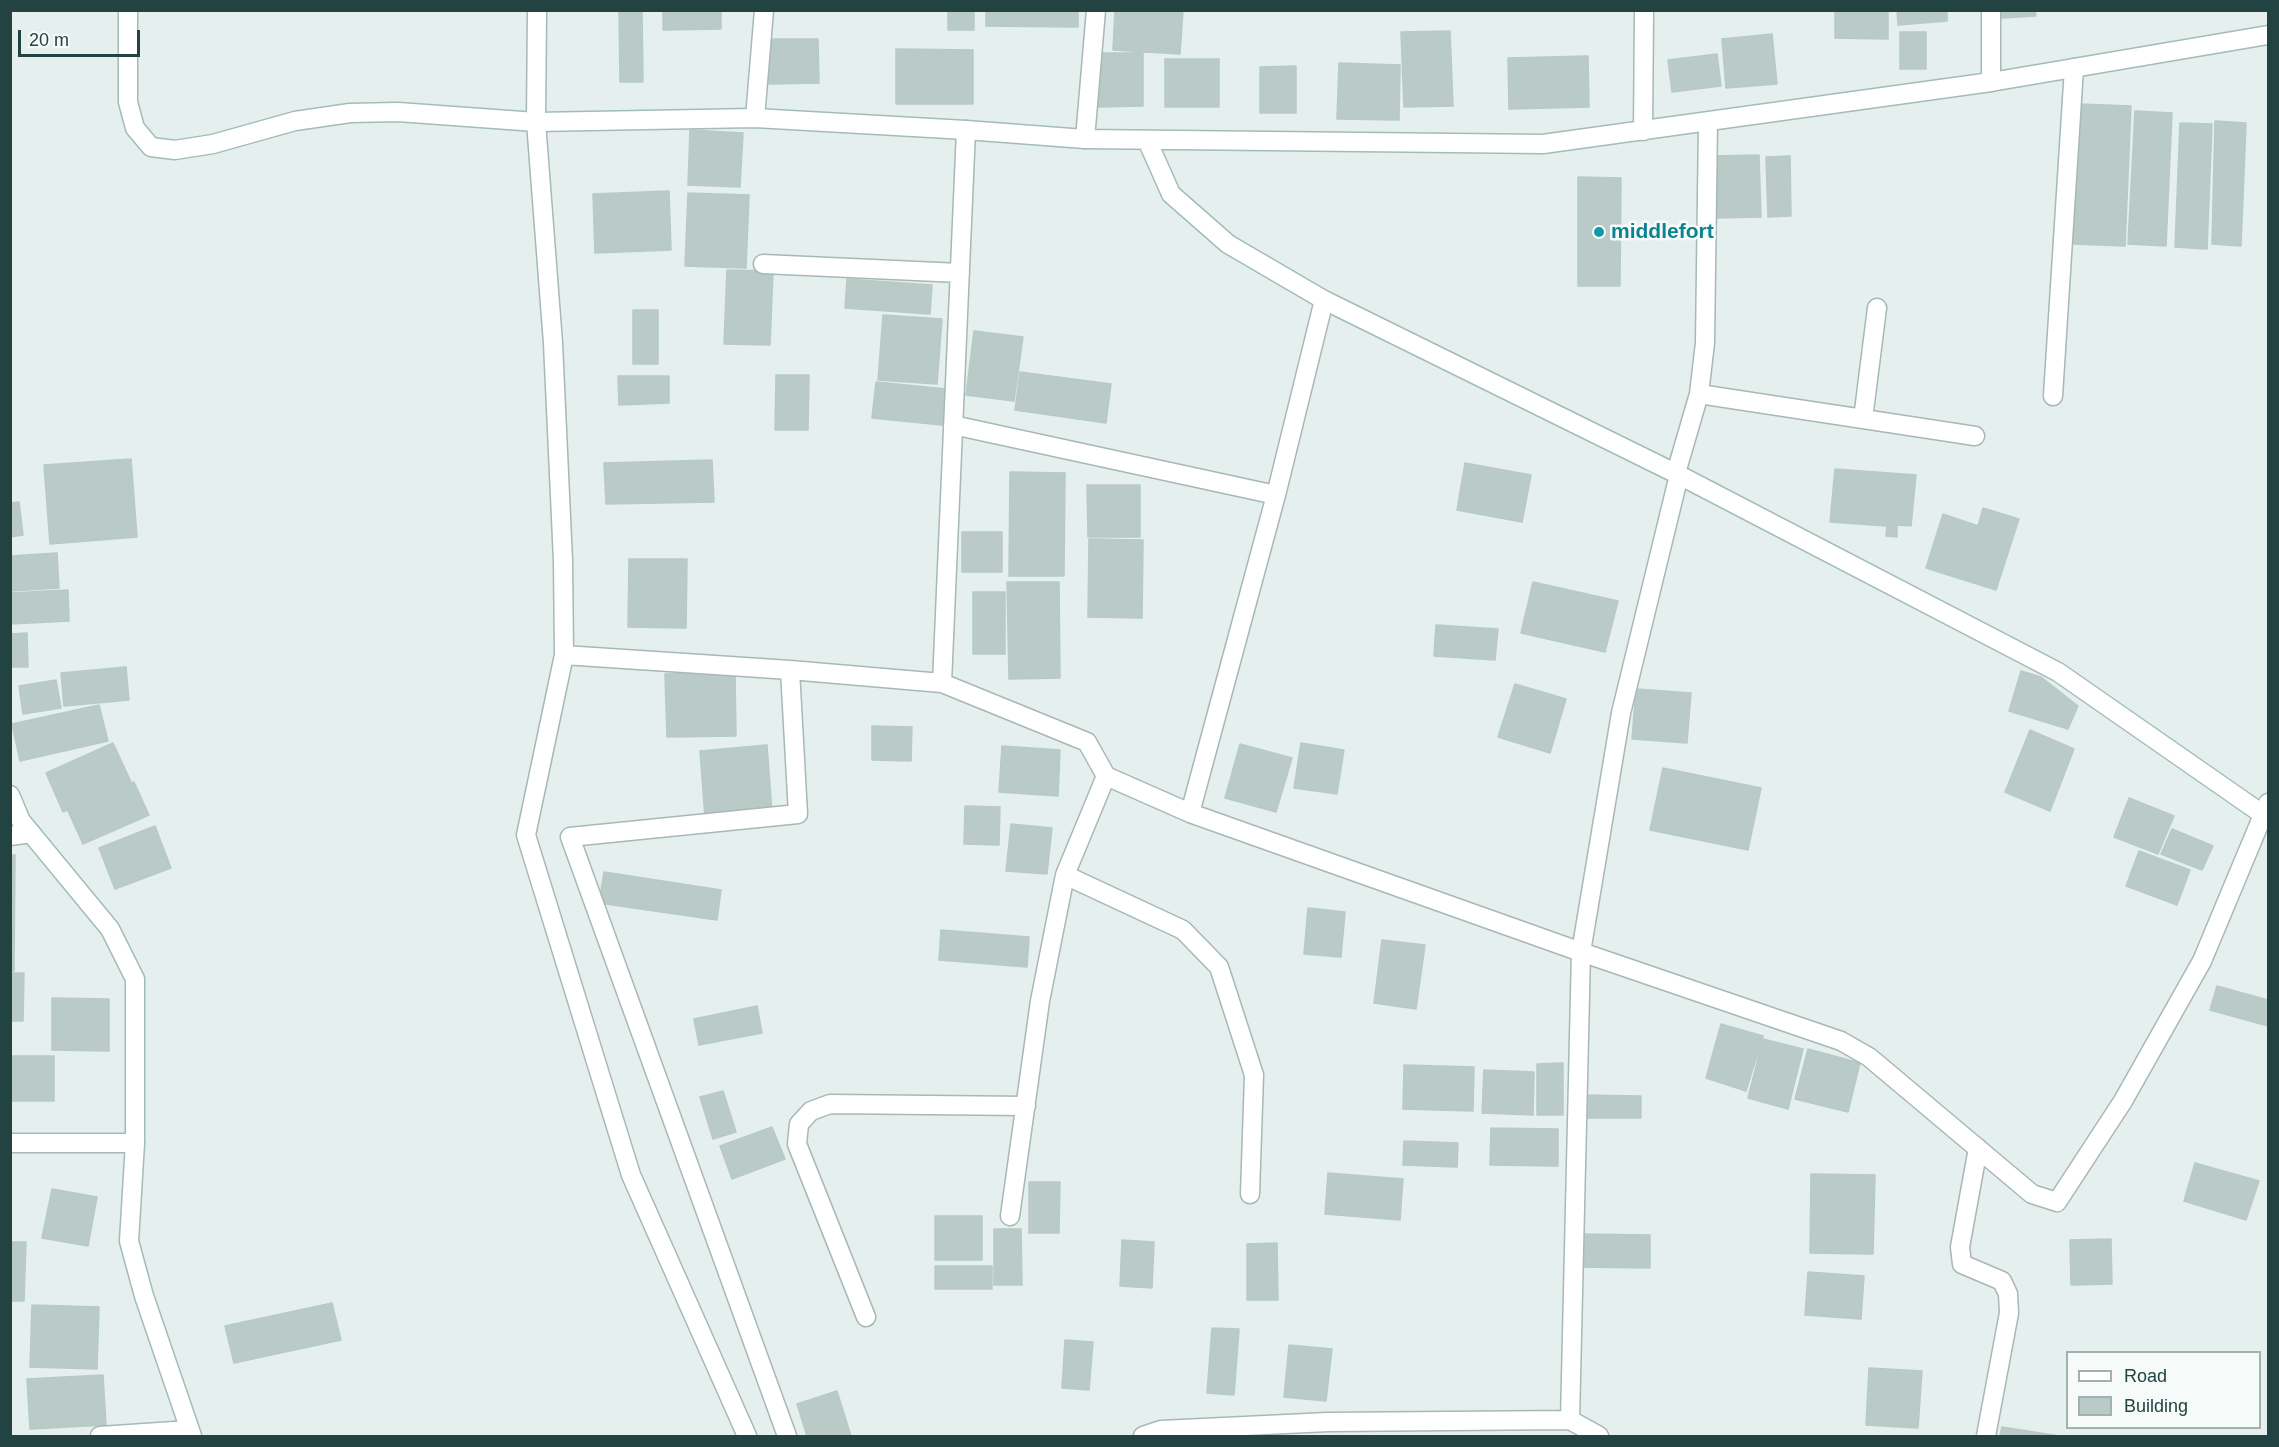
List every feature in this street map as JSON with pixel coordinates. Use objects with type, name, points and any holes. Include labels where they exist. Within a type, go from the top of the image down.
[{"type":"street","points":[[128,10],[128,102],[135,128],[151,147],[175,150],[213,144],[295,121],[350,112],[398,112],[536,122],[755,118],[966,130],[1085,140],[1543,144],[1991,82],[2268,35]]},
{"type":"street","points":[[537,10],[536,122],[553,343],[563,561],[564,655],[526,835],[631,1175],[747,1437]]},
{"type":"street","points":[[755,118],[764,10]]},
{"type":"street","points":[[1085,140],[1096,10]]},
{"type":"street","points":[[1643,131],[1644,10]]},
{"type":"street","points":[[1991,10],[1991,82]]},
{"type":"street","points":[[2053,396],[2074,68]]},
{"type":"street","points":[[1570,1420],[1581,952],[1621,713],[1699,394],[1705,343],[1708,122]]},
{"type":"street","points":[[942,683],[966,130]]},
{"type":"street","points":[[564,655],[942,683],[1087,742],[1106,776],[1191,813],[1581,952],[1841,1041],[1869,1057],[2032,1194],[2057,1202],[2123,1101],[2202,961],[2267,812],[2058,672],[1678,474],[1324,300],[1228,244],[1171,194],[1147,140]]},
{"type":"street","points":[[763,264],[960,273]]},
{"type":"street","points":[[1191,813],[1276,495],[1324,300]]},
{"type":"street","points":[[1863,420],[1877,308]]},
{"type":"street","points":[[1699,394],[1975,436]]},
{"type":"street","points":[[953,425],[1276,495]]},
{"type":"street","points":[[787,1437],[570,837],[798,814],[790,670]]},
{"type":"street","points":[[1010,1216],[1040,1001],[1065,875],[1106,776]]},
{"type":"street","points":[[10,795],[21,821],[110,929],[135,980],[135,1143],[129,1241],[144,1296],[191,1433],[100,1437]]},
{"type":"street","points":[[10,836],[31,833]]},
{"type":"street","points":[[1065,875],[1183,930],[1220,967],[1254,1075],[1250,1194]]},
{"type":"street","points":[[866,1317],[797,1144],[799,1124],[811,1111],[830,1104],[1026,1106]]},
{"type":"street","points":[[10,1143],[135,1143]]},
{"type":"street","points":[[1978,1148],[1960,1247],[1962,1264],[2002,1281],[2008,1294],[2009,1313],[1986,1437]]},
{"type":"street","points":[[1143,1437],[1161,1430],[1328,1422],[1570,1420],[1599,1437]]},
{"type":"building","points":[[619,10],[642,10],[643,82],[620,82]]},
{"type":"building","points":[[663,10],[721,10],[721,29],[663,30]]},
{"type":"building","points":[[948,10],[974,10],[974,30],[948,30]]},
{"type":"building","points":[[986,10],[1078,10],[1078,27],[986,26]]},
{"type":"building","points":[[1115,10],[1183,10],[1180,54],[1113,50]]},
{"type":"building","points":[[1835,10],[1888,10],[1888,39],[1835,38]]},
{"type":"building","points":[[1897,10],[1947,10],[1947,21],[1898,25]]},
{"type":"building","points":[[2001,10],[2035,10],[2036,16],[2002,18]]},
{"type":"building","points":[[1450,31],[1453,106],[1404,107],[1401,32]]},
{"type":"building","points":[[1900,32],[1926,32],[1926,69],[1900,69]]},
{"type":"building","points":[[1772,34],[1777,84],[1726,88],[1722,39]]},
{"type":"building","points":[[767,39],[818,39],[819,83],[769,84]]},
{"type":"building","points":[[896,49],[973,50],[973,104],[896,104]]},
{"type":"building","points":[[1094,53],[1143,53],[1143,106],[1095,107]]},
{"type":"building","points":[[1717,54],[1721,86],[1672,92],[1668,60]]},
{"type":"building","points":[[1588,56],[1589,107],[1509,109],[1508,58]]},
{"type":"building","points":[[1165,59],[1219,59],[1219,107],[1165,107]]},
{"type":"building","points":[[1339,63],[1400,65],[1399,120],[1337,119]]},
{"type":"building","points":[[1296,66],[1296,113],[1260,113],[1260,67]]},
{"type":"building","points":[[2079,104],[2131,106],[2125,246],[2073,244]]},
{"type":"building","points":[[2135,111],[2172,113],[2166,246],[2128,244]]},
{"type":"building","points":[[2215,121],[2246,123],[2241,246],[2212,244]]},
{"type":"building","points":[[2180,123],[2212,124],[2207,249],[2175,247]]},
{"type":"building","points":[[690,130],[743,133],[740,187],[688,185]]},
{"type":"building","points":[[1759,155],[1761,217],[1714,218],[1712,156]]},
{"type":"building","points":[[1790,156],[1791,216],[1768,217],[1766,157]]},
{"type":"building","name":"middlefort","points":[[1578,177],[1621,178],[1620,286],[1578,286]]},
{"type":"building","points":[[669,191],[671,250],[595,253],[593,194]]},
{"type":"building","points":[[688,193],[749,195],[746,268],[685,266]]},
{"type":"building","points":[[727,270],[773,271],[770,345],[724,344]]},
{"type":"building","points":[[847,279],[932,285],[930,314],[845,308]]},
{"type":"building","points":[[633,310],[658,310],[658,364],[633,364]]},
{"type":"building","points":[[883,315],[942,319],[937,384],[878,380]]},
{"type":"building","points":[[974,331],[1023,337],[1014,401],[966,395]]},
{"type":"building","points":[[1020,372],[1111,384],[1106,423],[1015,410]]},
{"type":"building","points":[[776,375],[809,375],[808,430],[775,430]]},
{"type":"building","points":[[618,376],[669,376],[669,403],[619,405]]},
{"type":"building","points":[[876,382],[946,389],[942,425],[872,418]]},
{"type":"building","points":[[131,459],[137,537],[50,544],[44,465]]},
{"type":"building","points":[[712,460],[714,502],[606,504],[604,463]]},
{"type":"building","points":[[1465,463],[1531,475],[1522,522],[1457,510]]},
{"type":"building","points":[[1835,469],[1916,475],[1911,526],[1897,525],[1897,537],[1886,536],[1887,526],[1830,522]]},
{"type":"building","points":[[1010,472],[1065,473],[1064,576],[1009,576]]},
{"type":"building","points":[[1087,485],[1140,485],[1140,537],[1088,537]]},
{"type":"building","points":[[19,502],[23,535],[10,537],[10,503]]},
{"type":"building","points":[[1983,508],[2019,519],[1996,590],[1926,568],[1943,514],[1978,526]]},
{"type":"building","points":[[962,532],[1002,532],[1002,572],[962,572]]},
{"type":"building","points":[[1089,539],[1143,540],[1142,618],[1088,617]]},
{"type":"building","points":[[57,553],[59,588],[10,591],[10,556]]},
{"type":"building","points":[[629,559],[687,559],[686,628],[628,627]]},
{"type":"building","points":[[1007,582],[1059,582],[1060,678],[1009,679]]},
{"type":"building","points":[[1533,582],[1618,601],[1605,652],[1521,633]]},
{"type":"building","points":[[68,590],[69,621],[10,624],[10,593]]},
{"type":"building","points":[[973,592],[1005,592],[1005,654],[973,654]]},
{"type":"building","points":[[1436,625],[1498,629],[1495,660],[1434,656]]},
{"type":"building","points":[[27,633],[28,667],[11,667],[10,634]]},
{"type":"building","points":[[126,667],[129,700],[64,706],[61,673]]},
{"type":"building","points":[[2021,671],[2041,677],[2078,706],[2068,729],[2009,711]]},
{"type":"building","points":[[735,672],[736,736],[667,737],[665,674]]},
{"type":"building","points":[[56,680],[61,708],[23,714],[19,686]]},
{"type":"building","points":[[1515,684],[1566,699],[1550,753],[1498,737]]},
{"type":"building","points":[[1636,689],[1691,693],[1687,743],[1632,739]]},
{"type":"building","points":[[99,705],[108,741],[20,761],[12,724]]},
{"type":"building","points":[[872,726],[912,727],[911,761],[872,760]]},
{"type":"building","points":[[2030,730],[2074,749],[2050,811],[2005,792]]},
{"type":"building","points":[[113,743],[131,782],[63,812],[46,773]]},
{"type":"building","points":[[1301,743],[1344,750],[1337,794],[1294,788]]},
{"type":"building","points":[[1240,744],[1292,758],[1276,812],[1225,798]]},
{"type":"building","points":[[767,745],[772,812],[705,817],[700,751]]},
{"type":"building","points":[[1002,746],[1060,750],[1058,796],[999,792]]},
{"type":"building","points":[[1663,768],[1761,788],[1748,850],[1650,830]]},
{"type":"building","points":[[134,782],[149,815],[83,844],[68,811]]},
{"type":"building","points":[[2129,798],[2174,816],[2158,854],[2114,837]]},
{"type":"building","points":[[965,806],[1000,807],[999,845],[964,844]]},
{"type":"building","points":[[1011,824],[1052,828],[1047,874],[1006,871]]},
{"type":"building","points":[[155,826],[171,868],[115,889],[99,848]]},
{"type":"building","points":[[2172,829],[2213,846],[2202,870],[2161,854]]},
{"type":"building","points":[[2139,851],[2190,870],[2177,905],[2126,886]]},
{"type":"building","points":[[10,855],[15,855],[14,971],[10,971]]},
{"type":"building","points":[[604,872],[721,890],[717,920],[599,903]]},
{"type":"building","points":[[1308,908],[1345,912],[1341,957],[1304,954]]},
{"type":"building","points":[[941,930],[1029,937],[1027,967],[939,960]]},
{"type":"building","points":[[1382,940],[1425,945],[1416,1009],[1374,1003]]},
{"type":"building","points":[[10,973],[24,973],[23,1021],[10,1021]]},
{"type":"building","points":[[2217,986],[2268,1000],[2268,1026],[2210,1010]]},
{"type":"building","points":[[52,998],[109,999],[109,1051],[52,1050]]},
{"type":"building","points":[[757,1006],[762,1033],[699,1045],[694,1019]]},
{"type":"building","points":[[1721,1024],[1763,1036],[1746,1091],[1706,1078]]},
{"type":"building","points":[[1763,1039],[1803,1049],[1788,1109],[1748,1098]]},
{"type":"building","points":[[1808,1049],[1860,1063],[1848,1112],[1795,1099]]},
{"type":"building","points":[[10,1056],[54,1056],[54,1101],[10,1101]]},
{"type":"building","points":[[1563,1063],[1563,1115],[1537,1115],[1537,1064]]},
{"type":"building","points":[[1404,1065],[1474,1067],[1473,1111],[1403,1109]]},
{"type":"building","points":[[1484,1070],[1534,1072],[1533,1115],[1482,1113]]},
{"type":"building","points":[[723,1091],[736,1132],[713,1139],[700,1097]]},
{"type":"building","points":[[1581,1095],[1641,1096],[1641,1118],[1580,1118]]},
{"type":"building","points":[[772,1127],[785,1159],[732,1179],[720,1146]]},
{"type":"building","points":[[1491,1128],[1558,1129],[1558,1166],[1490,1165]]},
{"type":"building","points":[[1404,1141],[1458,1143],[1457,1167],[1403,1165]]},
{"type":"building","points":[[2195,1163],[2259,1181],[2246,1220],[2184,1201]]},
{"type":"building","points":[[1328,1173],[1403,1179],[1400,1220],[1325,1214]]},
{"type":"building","points":[[1811,1174],[1875,1175],[1873,1254],[1810,1253]]},
{"type":"building","points":[[1029,1182],[1060,1182],[1059,1233],[1029,1233]]},
{"type":"building","points":[[52,1189],[97,1197],[88,1246],[42,1238]]},
{"type":"building","points":[[935,1216],[982,1216],[982,1260],[935,1260]]},
{"type":"building","points":[[994,1229],[1021,1229],[1022,1285],[994,1285]]},
{"type":"building","points":[[1578,1234],[1650,1235],[1650,1268],[1578,1267]]},
{"type":"building","points":[[2111,1239],[2112,1284],[2071,1285],[2070,1240]]},
{"type":"building","points":[[1122,1240],[1154,1242],[1152,1288],[1120,1286]]},
{"type":"building","points":[[10,1242],[26,1242],[24,1301],[10,1301]]},
{"type":"building","points":[[1277,1243],[1278,1300],[1247,1300],[1247,1244]]},
{"type":"building","points":[[935,1266],[992,1266],[992,1289],[935,1289]]},
{"type":"building","points":[[1808,1272],[1864,1276],[1861,1319],[1805,1315]]},
{"type":"building","points":[[332,1303],[341,1340],[234,1363],[225,1326]]},
{"type":"building","points":[[32,1305],[99,1307],[97,1369],[30,1367]]},
{"type":"building","points":[[1212,1328],[1239,1329],[1234,1395],[1207,1393]]},
{"type":"building","points":[[1065,1340],[1093,1342],[1089,1390],[1062,1388]]},
{"type":"building","points":[[1289,1345],[1332,1349],[1326,1401],[1284,1397]]},
{"type":"building","points":[[1869,1368],[1922,1371],[1918,1428],[1866,1425]]},
{"type":"building","points":[[103,1375],[106,1425],[30,1429],[27,1379]]},
{"type":"building","points":[[837,1391],[851,1436],[807,1436],[797,1404]]},
{"type":"building","points":[[2002,1427],[2059,1436],[2000,1436]]},
{"type":"place","name":"middlefort","points":[[1599,232]]}]
